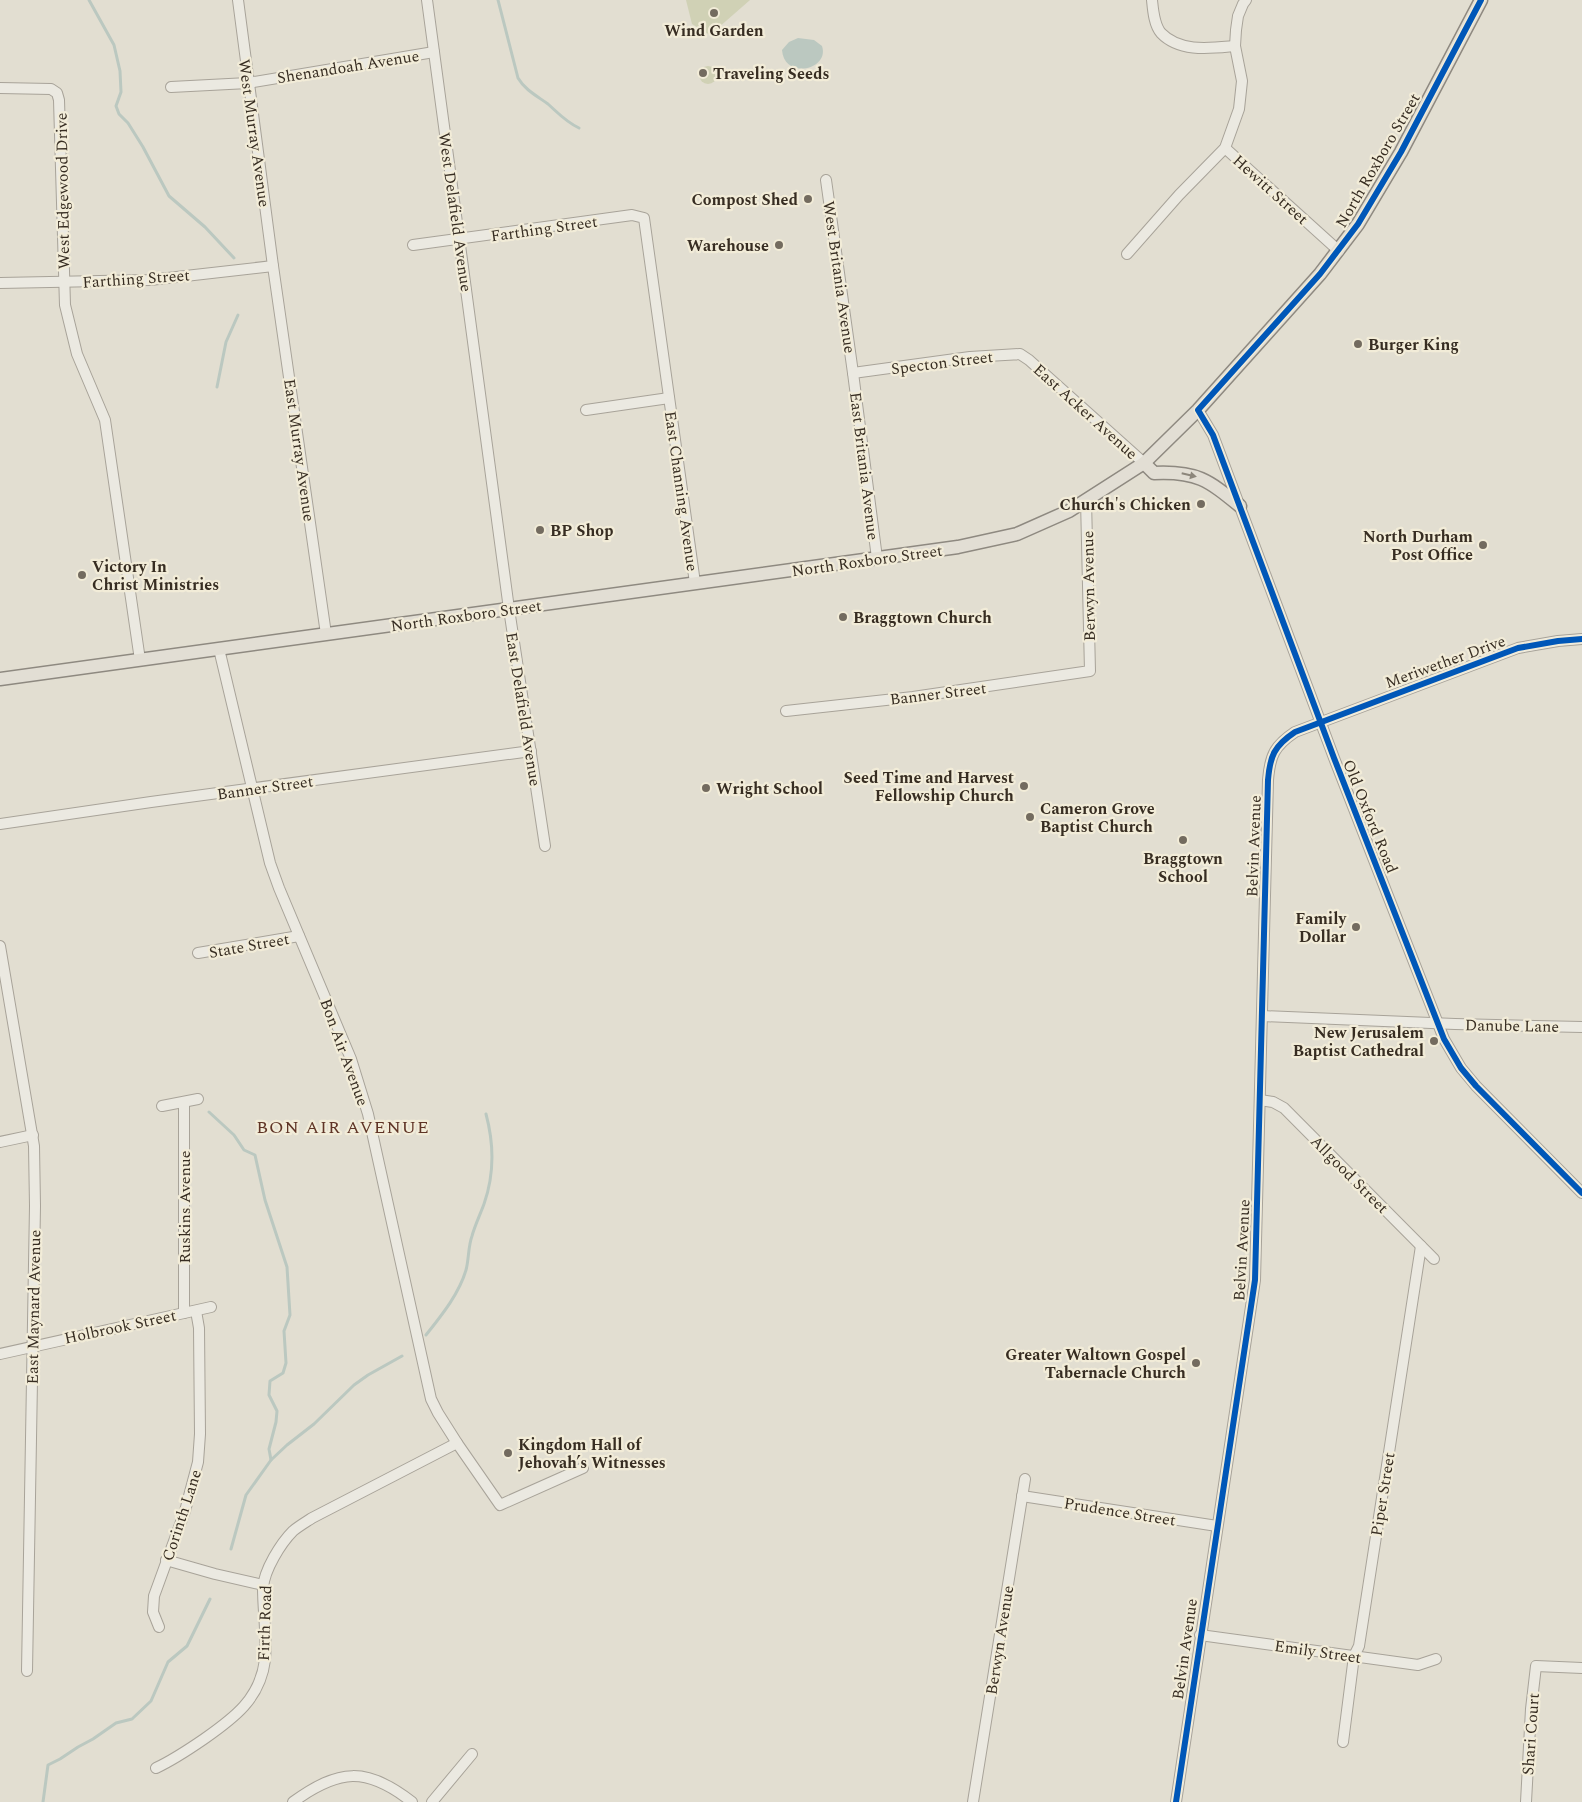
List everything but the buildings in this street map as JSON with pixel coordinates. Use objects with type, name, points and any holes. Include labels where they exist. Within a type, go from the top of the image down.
[{"type":"main road","name":"North Roxboro Street","points":[[0,679],[958,547],[1001,538],[1031,529],[1069,511],[1144,463],[1198,410],[1320,274],[1358,224],[1401,152],[1481,0]]},
{"type":"main road","points":[[1144,463],[1154,473],[1180,472],[1202,478],[1210,482],[1240,506]]},
{"type":"street","name":"West Murray Avenue","points":[[238,0],[262,174],[272,266]]},
{"type":"street","name":"West Delafield Avenue","points":[[427,0],[484,424]]},
{"type":"street","points":[[1152,0],[1155,19],[1161,33],[1178,44],[1193,48],[1236,46]]},
{"type":"street","points":[[1127,254],[1179,195],[1225,148],[1239,109],[1242,81],[1236,46],[1238,16],[1246,0]]},
{"type":"street","name":"Shenandoah Avenue","points":[[171,87],[248,83],[434,52]]},
{"type":"street","name":"West Edgewood Drive","points":[[0,88],[51,89],[57,92],[59,100],[64,305],[77,354],[105,420],[140,660]]},
{"type":"street","name":"Hewitt Street","points":[[1225,148],[1339,251]]},
{"type":"street","name":"West Britania Avenue","points":[[826,180],[853,373]]},
{"type":"street","name":"Farthing Street","points":[[413,245],[632,215],[644,218]]},
{"type":"street","name":"East Channing Avenue","points":[[644,218],[695,584]]},
{"type":"street","name":"Farthing Street","points":[[0,284],[150,280],[272,266]]},
{"type":"street","name":"East Murray Avenue","points":[[272,266],[326,634]]},
{"type":"street","name":"Specton Street","points":[[853,373],[970,357],[1020,354],[1028,360]]},
{"type":"street","name":"East Acker Avenue","points":[[1028,360],[1144,463]]},
{"type":"street","name":"East Britania Avenue","points":[[853,373],[877,558]]},
{"type":"street","points":[[586,410],[669,398]]},
{"type":"street","name":"Old Oxford Road","points":[[1198,410],[1210,428],[1320,722],[1437,1023],[1448,1046],[1461,1068],[1476,1086],[1582,1192]]},
{"type":"street","name":"East Delafield Avenue","points":[[484,424],[544,846]]},
{"type":"street","name":"Berwyn Avenue","points":[[1086,500],[1090,671]]},
{"type":"street","name":"Meriwether Drive","points":[[1320,722],[1518,648],[1582,639]]},
{"type":"street","name":"Bon Air Avenue","points":[[219,649],[270,863],[351,1059],[361,1088],[380,1166],[429,1392],[438,1413],[500,1505],[583,1468]]},
{"type":"street","name":"Banner Street","points":[[786,711],[913,697],[1090,671]]},
{"type":"street","name":"Belvin Avenue","points":[[1176,1802],[1255,1280],[1268,801],[1271,761],[1277,745],[1283,740],[1295,732],[1320,722]]},
{"type":"street","name":"Banner Street","points":[[0,824],[531,751]]},
{"type":"street","name":"State Street","points":[[198,953],[299,936]]},
{"type":"street","name":"East Maynard Avenue","points":[[0,946],[3,978],[34,1146],[35,1206],[27,1670]]},
{"type":"street","name":"Danube Lane","points":[[1262,1016],[1582,1027]]},
{"type":"street","points":[[162,1106],[198,1099]]},
{"type":"street","name":"Allgood Street","points":[[1260,1100],[1273,1102],[1284,1108],[1434,1259]]},
{"type":"street","name":"Ruskins Avenue","points":[[184,1102],[184,1313]]},
{"type":"street","points":[[0,1142],[32,1135]]},
{"type":"street","name":"Piper Street","points":[[1343,1742],[1354,1656],[1359,1646],[1421,1246]]},
{"type":"street","name":"Holbrook Street","points":[[0,1354],[32,1345],[212,1307]]},
{"type":"street","name":"Corinth Lane","points":[[158,1627],[153,1605],[166,1560],[185,1511],[198,1462],[200,1424],[196,1311]]},
{"type":"street","name":"Firth Road","points":[[156,1768],[175,1760],[234,1717],[249,1700],[256,1688],[264,1660],[263,1585],[270,1564],[294,1530],[312,1518],[457,1443]]},
{"type":"street","name":"Berwyn Avenue","points":[[973,1802],[1025,1479]]},
{"type":"street","name":"Prudence Street","points":[[1022,1496],[1217,1526]]},
{"type":"street","points":[[166,1560],[263,1585]]},
{"type":"street","name":"Emily Street","points":[[1200,1635],[1418,1665],[1436,1659]]},
{"type":"street","name":"Shari Court","points":[[1526,1802],[1530,1718],[1536,1666],[1582,1668]]},
{"type":"street","points":[[432,1802],[472,1754]]},
{"type":"street","points":[[293,1802],[328,1780],[348,1776],[376,1780],[412,1802]]},
{"type":"green space","points":[[686,0],[750,0],[710,35],[692,24]]},
{"type":"green space","points":[[708,66],[714,69],[717,75],[714,81],[708,84],[702,81],[699,75],[702,69]]},
{"type":"shaded area","points":[[798,38],[814,40],[822,46],[823,54],[813,66],[798,68],[790,65],[785,59],[782,50],[789,42]]},
{"type":"waterway","points":[[89,0],[114,45],[120,71],[121,92],[116,106],[119,114],[128,123],[143,147],[169,196],[205,227],[234,258]]},
{"type":"waterway","points":[[498,0],[518,78],[528,89],[566,120],[579,128]]},
{"type":"waterway","points":[[217,387],[226,342],[238,315]]},
{"type":"waterway","points":[[209,1112],[234,1135],[244,1150],[255,1155],[265,1200],[287,1267],[290,1315],[284,1331],[286,1363],[283,1373],[270,1381],[269,1395],[277,1411],[269,1449],[271,1460]]},
{"type":"waterway","points":[[426,1335],[449,1304],[463,1279],[471,1240],[488,1192],[492,1170],[492,1147],[486,1114]]},
{"type":"waterway","points":[[231,1549],[246,1495],[271,1460],[314,1424],[354,1385],[402,1356]]},
{"type":"waterway","points":[[43,1802],[48,1765],[93,1739],[116,1723],[132,1719],[151,1701],[168,1662],[187,1646],[210,1599]]},
{"type":"cycle path","points":[[1481,0],[1401,152],[1358,224],[1320,274],[1198,410],[1213,435],[1334,758],[1444,1039],[1461,1068],[1476,1086],[1582,1193]]},
{"type":"cycle path","points":[[1176,1802],[1255,1280],[1268,780],[1274,752],[1282,742],[1295,732],[1518,648],[1582,639]]},
{"type":"place","name":"Wind Garden","points":[[714,13]]},
{"type":"place","name":"Traveling Seeds","points":[[703,73]]},
{"type":"place","name":"Compost Shed","points":[[808,199]]},
{"type":"place","name":"Warehouse","points":[[779,245]]},
{"type":"place","name":"Burger King","points":[[1358,344]]},
{"type":"place","name":"Church's Chicken","points":[[1201,504]]},
{"type":"place","name":"BP Shop","points":[[540,530]]},
{"type":"place","name":"North Durham Post Office","points":[[1483,545]]},
{"type":"place","name":"Victory In Christ Ministries","points":[[82,575]]},
{"type":"place","name":"Braggtown Church","points":[[843,617]]},
{"type":"place","name":"Seed Time and Harvest Fellowship Church","points":[[1024,786]]},
{"type":"place","name":"Wright School","points":[[706,788]]},
{"type":"place","name":"Cameron Grove Baptist Church","points":[[1030,817]]},
{"type":"place","name":"Braggtown School","points":[[1183,840]]},
{"type":"place","name":"Family Dollar","points":[[1356,927]]},
{"type":"place","name":"New Jerusalem Baptist Cathedral","points":[[1434,1041]]},
{"type":"place","name":"Greater Waltown Gospel Tabernacle Church","points":[[1196,1363]]},
{"type":"place","name":"Kingdom Hall of Jehovah’s Witnesses","points":[[508,1453]]},
{"type":"district","name":"BON AIR AVENUE","points":[[343,1127]]}]
